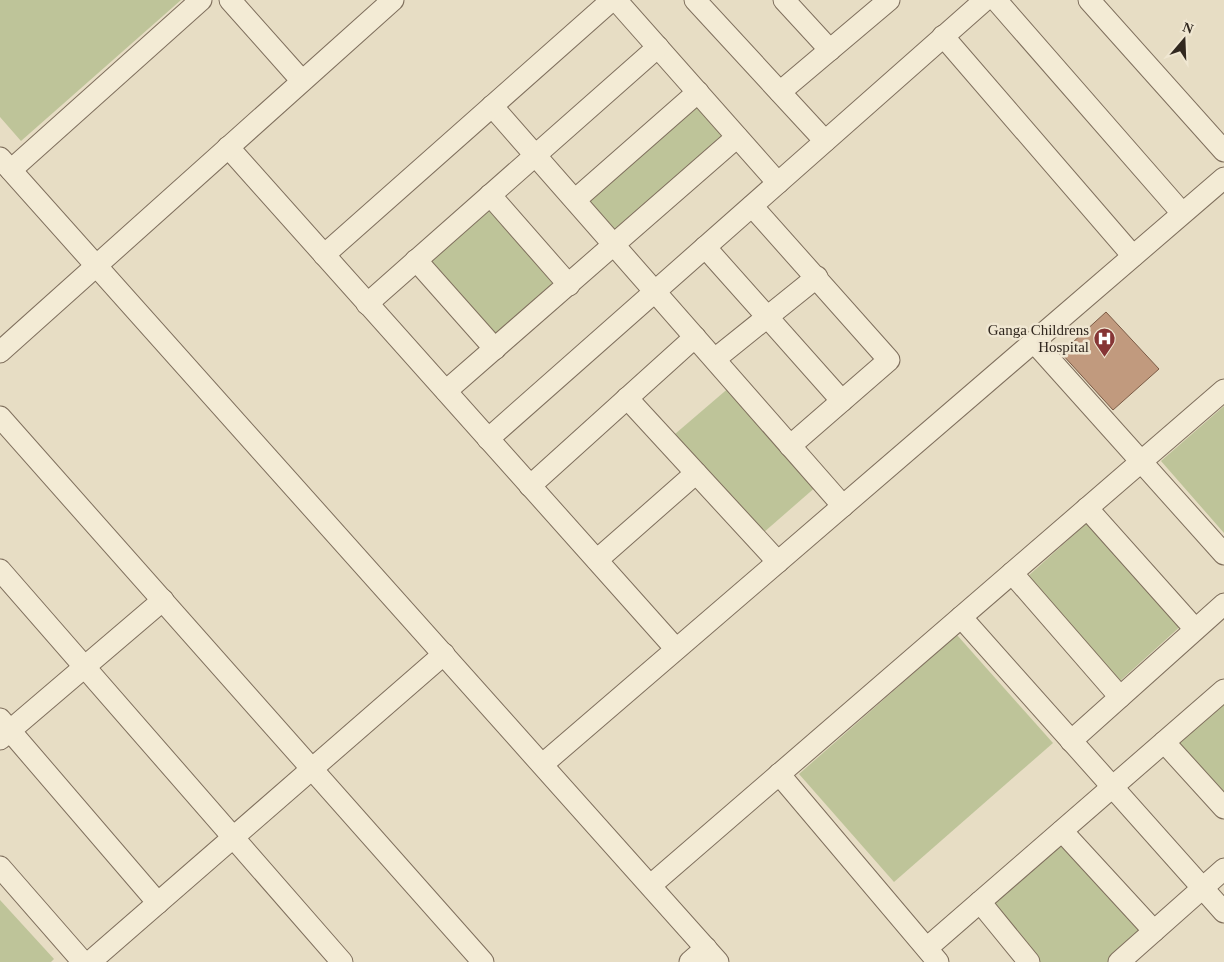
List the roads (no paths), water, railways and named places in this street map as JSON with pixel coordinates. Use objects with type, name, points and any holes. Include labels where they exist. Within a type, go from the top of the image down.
[{"type":"street","points":[[201,0],[5,164],[712,955],[690,962]]},
{"type":"street","points":[[230,0],[302,81]]},
{"type":"street","points":[[324,255],[612,0]]},
{"type":"street","points":[[616,0],[778,183]]},
{"type":"street","points":[[784,0],[830,50]]},
{"type":"street","points":[[780,92],[889,0]]},
{"type":"street","points":[[488,439],[985,0]]},
{"type":"street","points":[[996,0],[1182,214]]},
{"type":"street","points":[[1089,0],[1224,151]]},
{"type":"street","points":[[0,352],[391,1]]},
{"type":"street","points":[[699,2],[825,141]]},
{"type":"street","points":[[943,36],[1133,256]]},
{"type":"street","points":[[368,304],[658,47]]},
{"type":"street","points":[[574,200],[698,92]]},
{"type":"street","points":[[492,106],[843,506]]},
{"type":"street","points":[[446,391],[737,137]]},
{"type":"street","points":[[228,147],[676,649]]},
{"type":"street","points":[[542,764],[1224,178]]},
{"type":"street","points":[[490,196],[569,284]]},
{"type":"street","points":[[752,206],[889,360],[790,446]]},
{"type":"street","points":[[705,247],[842,401]]},
{"type":"street","points":[[416,260],[495,349]]},
{"type":"street","points":[[715,359],[766,316],[817,278]]},
{"type":"street","points":[[530,486],[695,337]]},
{"type":"street","points":[[1034,342],[1224,554]]},
{"type":"street","points":[[651,885],[1224,390]]},
{"type":"street","points":[[627,398],[778,562]]},
{"type":"street","points":[[0,417],[483,962]]},
{"type":"street","points":[[597,560],[696,473]]},
{"type":"street","points":[[1087,508],[1195,630]]},
{"type":"street","points":[[0,570],[342,962]]},
{"type":"street","points":[[1012,573],[1120,697]]},
{"type":"street","points":[[158,903],[3,730],[85,667],[163,600]]},
{"type":"street","points":[[1071,741],[1224,604]]},
{"type":"street","points":[[961,618],[1224,912]]},
{"type":"street","points":[[90,962],[444,654]]},
{"type":"street","points":[[779,774],[932,955],[980,902],[1224,690]]},
{"type":"street","points":[[1164,742],[1224,808]]},
{"type":"street","points":[[1062,831],[1154,931]]},
{"type":"street","points":[[0,867],[83,962]]},
{"type":"street","points":[[1119,962],[1224,869]]},
{"type":"street","points":[[980,902],[1029,962]]},
{"type":"place","name":"Ganga Childrens Hospital","points":[[1105,358]]}]
